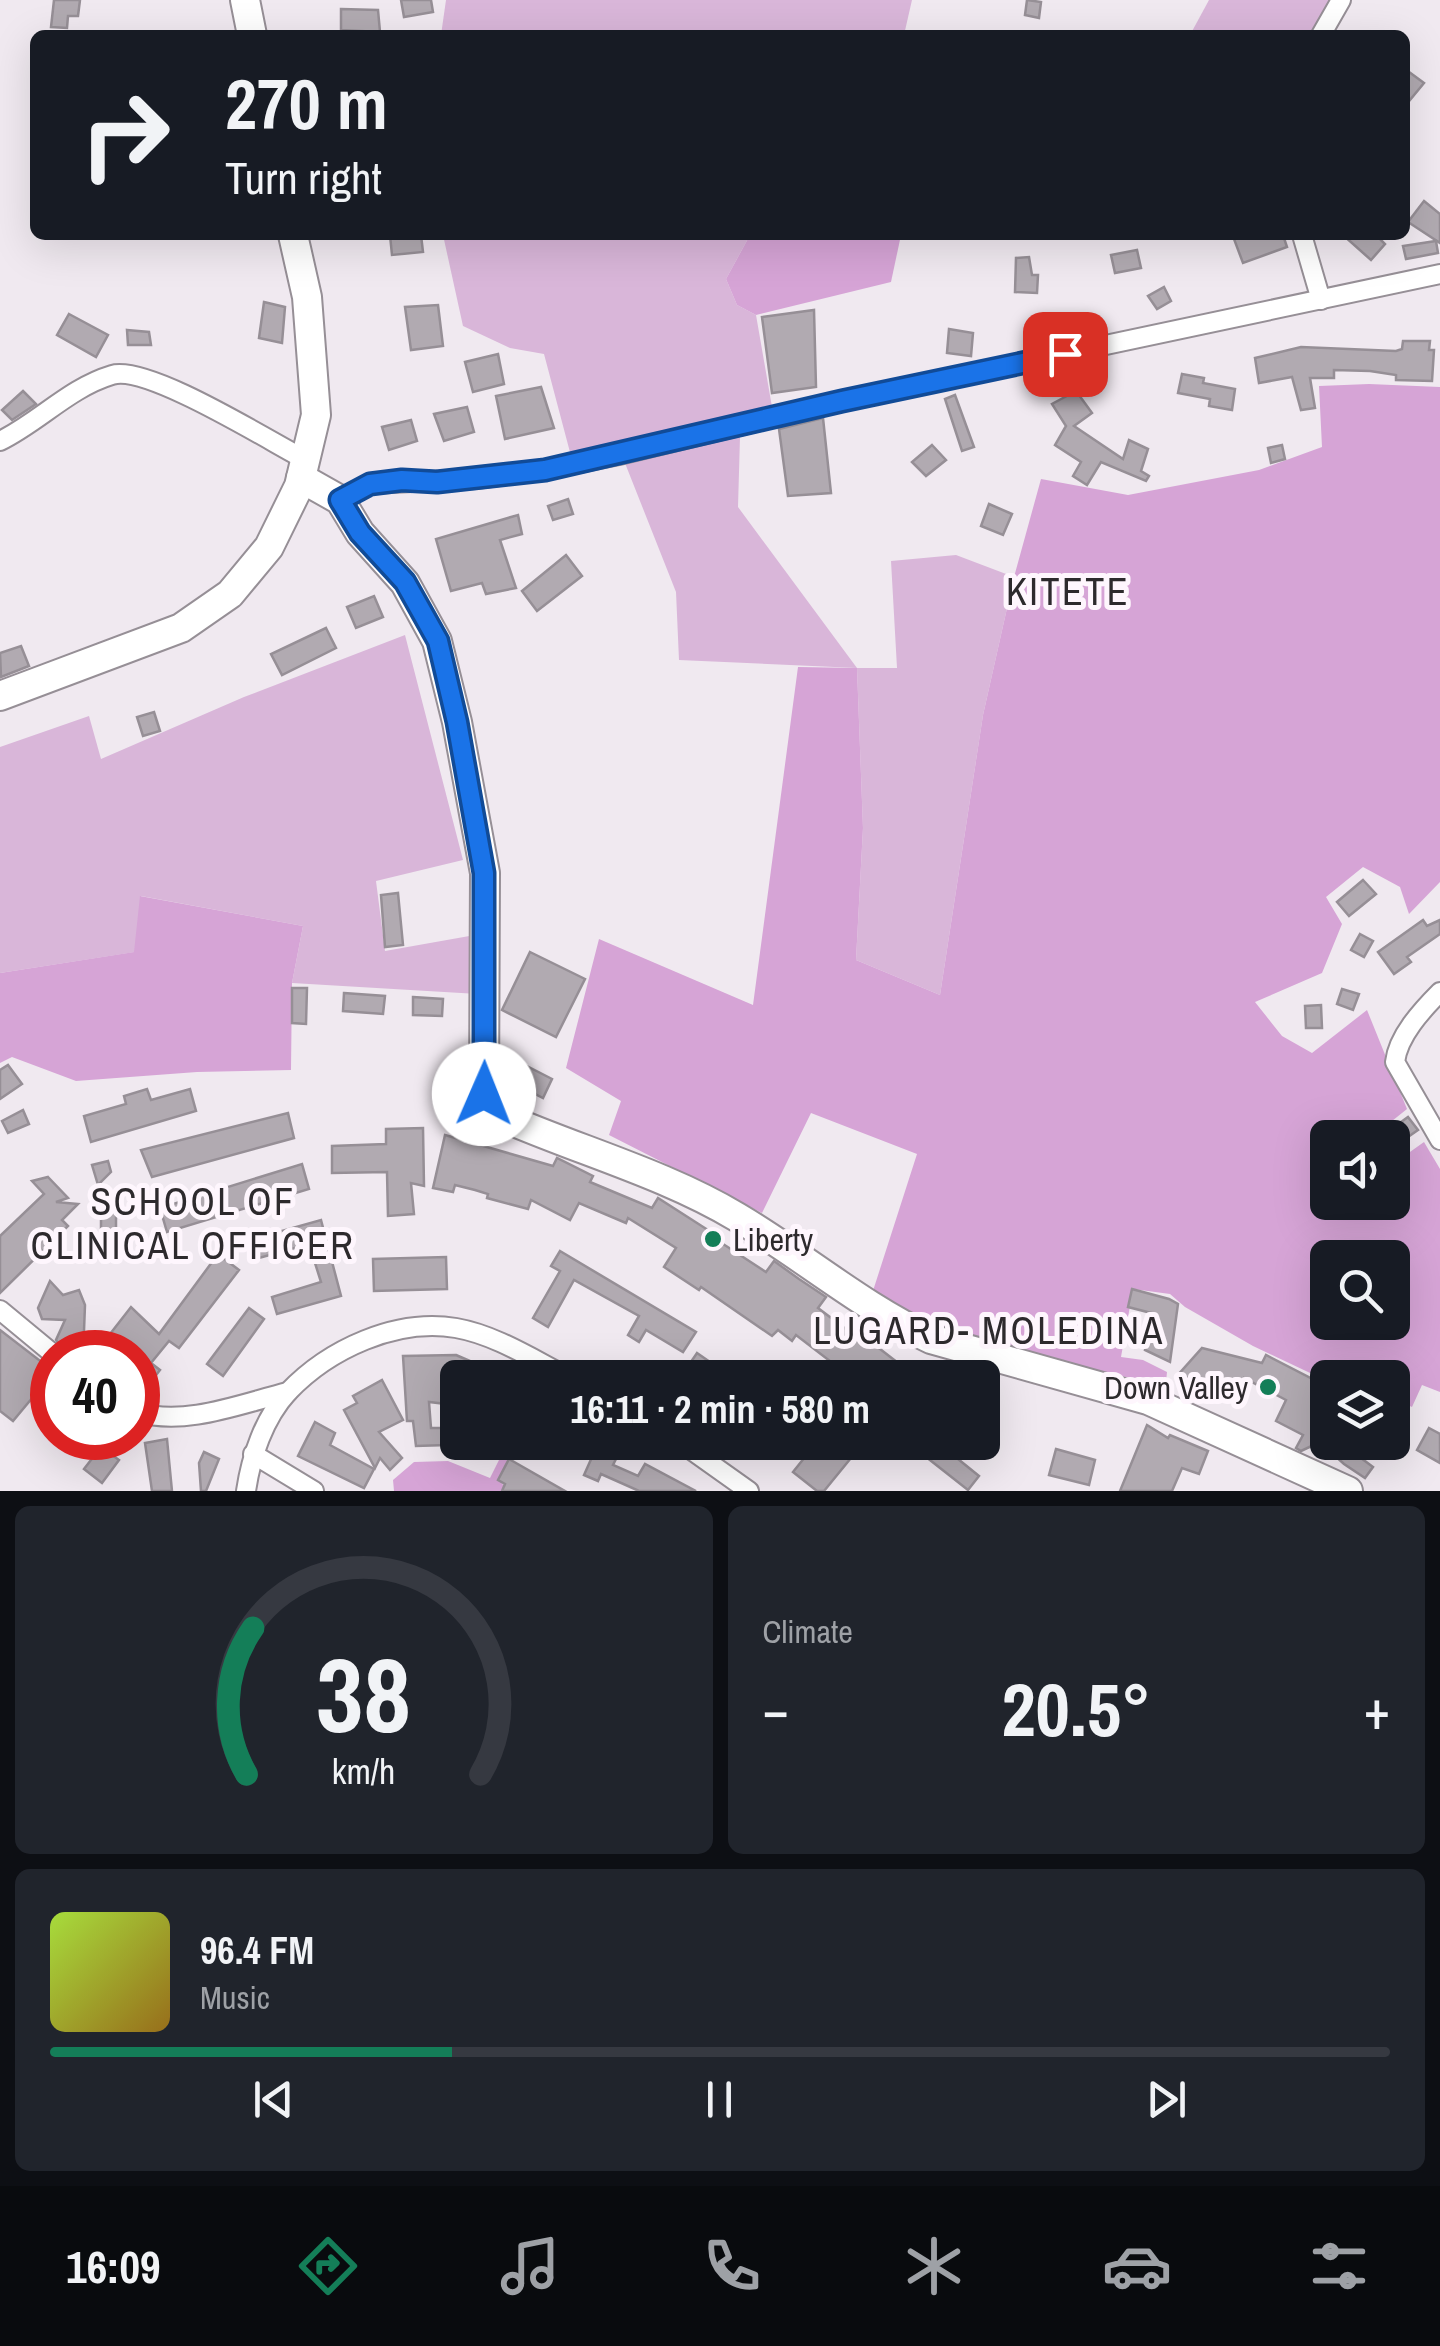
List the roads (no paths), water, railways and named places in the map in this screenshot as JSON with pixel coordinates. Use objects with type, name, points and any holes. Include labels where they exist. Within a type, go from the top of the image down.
[{"type":"street","points":[[245,0],[251,30]]},
{"type":"street","points":[[1324,30],[1342,0]]},
{"type":"street","points":[[0,696],[181,628],[230,594],[269,546],[301,478],[316,414],[307,297],[293,240]]},
{"type":"street","points":[[1303,240],[1321,300]]},
{"type":"street","points":[[340,500],[370,484],[476,479],[619,455],[842,401],[1440,274]]},
{"type":"street","points":[[0,441],[26,428],[67,396],[115,374],[138,375],[164,385],[340,500],[360,533],[405,582],[438,641],[484,873],[484,1094],[490,1108],[504,1118],[653,1176],[736,1216],[900,1325],[931,1340],[1148,1400],[1348,1491]]},
{"type":"street","points":[[1440,992],[1399,1046],[1396,1062],[1440,1140]]},
{"type":"street","points":[[0,1310],[30,1335]]},
{"type":"street","points":[[246,1491],[253,1454],[288,1392],[342,1351],[370,1338],[416,1328],[445,1327],[494,1340],[534,1360]]},
{"type":"street","points":[[160,1416],[193,1415],[288,1392]]},
{"type":"street","points":[[253,1454],[314,1491]]},
{"type":"street","points":[[705,1460],[749,1491]]},
{"type":"place","name":"Liberty","points":[[713,1239]]},
{"type":"place","name":"Down Valley","points":[[1268,1387]]},
{"type":"district","name":"KITETE","points":[[1068,591]]},
{"type":"district","name":"SCHOOL OF CLINICAL OFFICER","points":[[193,1223]]},
{"type":"district","name":"LUGARD- MOLEDINA","points":[[989,1330]]}]
